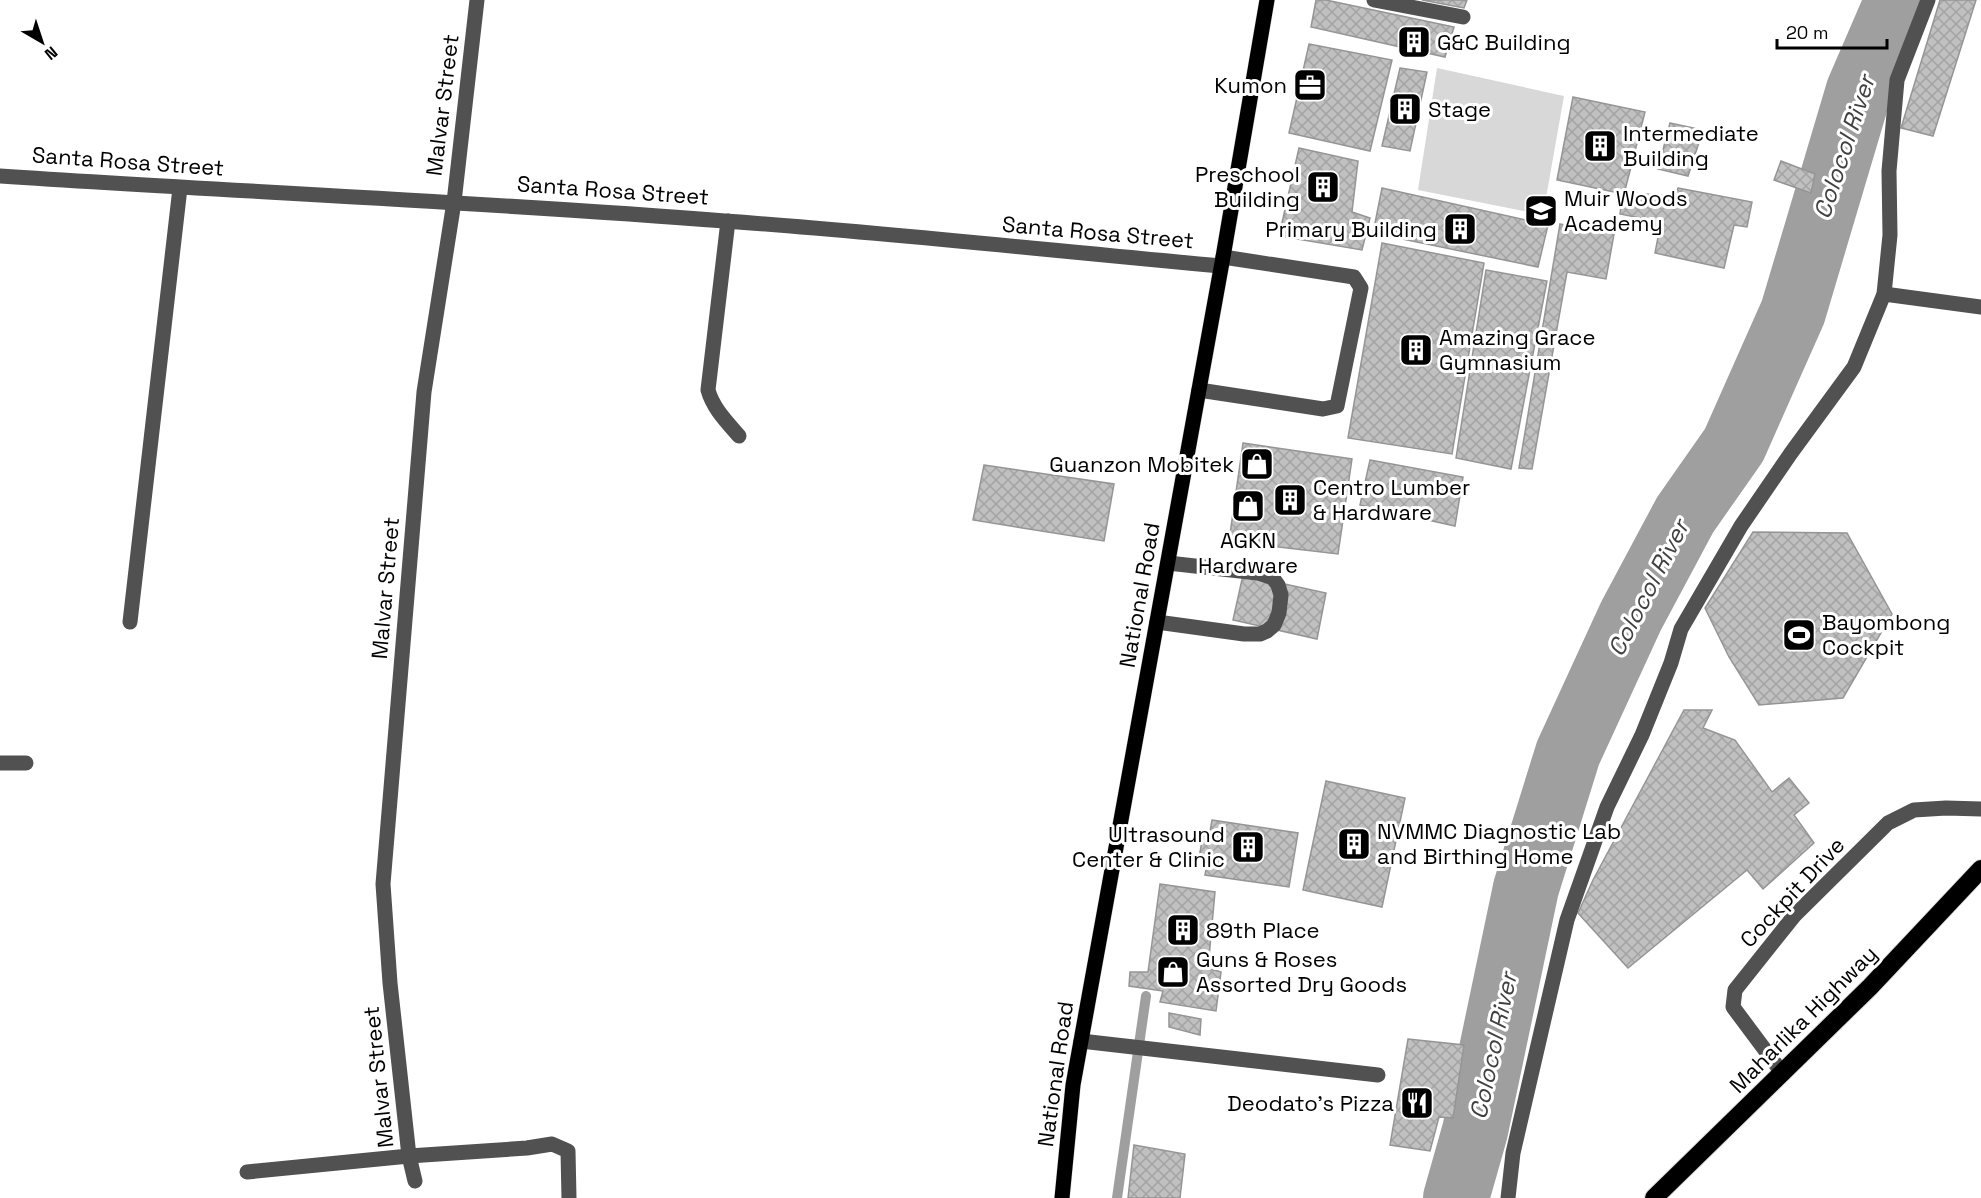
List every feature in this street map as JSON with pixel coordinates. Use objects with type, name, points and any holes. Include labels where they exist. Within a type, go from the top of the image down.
[{"type":"highway","name":"Maharlika Highway","points":[[1654,1198],[1870,987],[1981,870]]},
{"type":"main road","name":"National Road","points":[[1062,1198],[1073,1085],[1267,0]]},
{"type":"street","name":"Malvar Street","points":[[415,1181],[409,1156],[390,983],[383,884],[424,392],[454,202],[477,0]]},
{"type":"street","points":[[1374,0],[1463,17]]},
{"type":"street","points":[[1508,1198],[1513,1153],[1567,920],[1607,807],[1642,735],[1671,663],[1681,629],[1741,526],[1854,367],[1884,294],[1890,235],[1889,171],[1898,80],[1928,0]]},
{"type":"street","name":"Santa Rosa Street","points":[[0,176],[454,202],[728,221],[1222,261],[1353,278],[1361,288],[1337,406],[1323,409],[1199,390]]},
{"type":"street","points":[[130,622],[180,188]]},
{"type":"street","points":[[728,221],[708,390],[720,414],[739,436]]},
{"type":"street","points":[[1884,294],[1981,307]]},
{"type":"street","points":[[1157,622],[1244,634],[1260,634],[1274,625],[1281,604],[1278,585],[1273,578],[1258,573],[1168,563]]},
{"type":"street","points":[[0,763],[26,763]]},
{"type":"street","name":"Cockpit Drive","points":[[1783,1074],[1733,1006],[1735,990],[1794,916],[1888,823],[1914,810],[1981,809]]},
{"type":"street","points":[[1081,1041],[1378,1076]]},
{"type":"street","points":[[247,1172],[552,1144],[568,1150],[569,1198]]},
{"type":"shaded area","points":[[1437,68],[1564,96],[1543,215],[1418,190]]},
{"type":"building","name":"G&C Building","points":[[1316,0],[1326,0],[1454,27],[1445,57],[1311,27]]},
{"type":"building","points":[[1422,0],[1467,0],[1464,8]]},
{"type":"building","points":[[1940,0],[1976,0],[1933,136],[1901,128]]},
{"type":"building","points":[[1309,44],[1392,60],[1370,151],[1289,133]]},
{"type":"building","name":"Stage","points":[[1400,68],[1427,72],[1410,151],[1382,146]]},
{"type":"building","name":"Intermediate Building","points":[[1573,97],[1645,112],[1624,194],[1557,180]]},
{"type":"building","points":[[1670,123],[1703,130],[1688,176],[1658,169]]},
{"type":"building","name":"Preschool Building","points":[[1299,148],[1358,161],[1352,212],[1370,218],[1362,250],[1279,236]]},
{"type":"building","points":[[1781,161],[1815,174],[1811,193],[1774,180]]},
{"type":"building","name":"Primary Building","points":[[1382,188],[1548,225],[1538,267],[1373,233]]},
{"type":"building","points":[[1678,188],[1752,202],[1747,227],[1734,225],[1724,268],[1655,253],[1659,232],[1647,231],[1650,220],[1620,214],[1622,199],[1628,202],[1631,193],[1675,196]]},
{"type":"building","points":[[1560,224],[1614,234],[1606,279],[1567,272],[1532,469],[1519,468]]},
{"type":"building","name":"Amazing Grace Gymnasium","points":[[1382,243],[1484,263],[1452,454],[1348,438]]},
{"type":"building","points":[[1486,270],[1547,281],[1511,469],[1456,458]]},
{"type":"building","name":"Centro Lumber & Hardware","points":[[1243,443],[1352,459],[1338,554],[1229,541]]},
{"type":"building","points":[[1370,460],[1463,477],[1455,526],[1360,505]]},
{"type":"building","points":[[984,465],[1114,484],[1104,541],[973,520]]},
{"type":"building","name":"Bayombong Cockpit","points":[[1753,532],[1847,533],[1892,614],[1843,698],[1759,705],[1729,657],[1705,608]]},
{"type":"building","points":[[1243,575],[1326,593],[1317,639],[1233,620]]},
{"type":"building","points":[[1684,710],[1712,710],[1703,728],[1735,740],[1772,792],[1789,778],[1809,803],[1794,815],[1814,843],[1763,889],[1747,870],[1628,968],[1578,913],[1593,880]]},
{"type":"building","name":"NVMMC Diagnostic Lab and Birthing Home","points":[[1326,781],[1405,798],[1382,907],[1303,890]]},
{"type":"building","name":"Ultrasound Center & Clinic","points":[[1212,820],[1298,833],[1289,887],[1205,875],[1208,858],[1199,857],[1203,836],[1209,837]]},
{"type":"building","name":"89th Place","points":[[1160,884],[1215,892],[1208,968],[1221,972],[1216,1011],[1160,1002],[1163,991],[1129,986],[1130,972],[1148,972]]},
{"type":"building","points":[[1169,1013],[1201,1019],[1200,1035],[1169,1027]]},
{"type":"building","points":[[1408,1039],[1464,1045],[1453,1118],[1439,1117],[1430,1151],[1390,1145]]},
{"type":"building","points":[[1134,1145],[1185,1154],[1180,1198],[1128,1198]]},
{"type":"waterway","name":"Colocol River","points":[[1456,1198],[1475,1131],[1526,888],[1568,753],[1631,616],[1685,515],[1734,445],[1793,312],[1859,90],[1898,0]]},
{"type":"waterway","points":[[1117,1198],[1146,996]]},
{"type":"place","name":"G&C Building","points":[[1414,42]]},
{"type":"place","name":"Kumon","points":[[1310,85]]},
{"type":"place","name":"Stage","points":[[1405,109]]},
{"type":"place","name":"Intermediate Building","points":[[1600,146]]},
{"type":"place","name":"Preschool Building","points":[[1323,187]]},
{"type":"place","name":"Muir Woods Academy","points":[[1541,211]]},
{"type":"place","name":"Primary Building","points":[[1460,229]]},
{"type":"place","name":"Amazing Grace Gymnasium","points":[[1416,350]]},
{"type":"place","name":"Guanzon Mobitek","points":[[1257,464]]},
{"type":"place","name":"Centro Lumber & Hardware","points":[[1290,500]]},
{"type":"place","name":"AGKN Hardware","points":[[1248,506]]},
{"type":"place","name":"Bayombong Cockpit","points":[[1799,635]]},
{"type":"place","name":"NVMMC Diagnostic Lab and Birthing Home","points":[[1354,844]]},
{"type":"place","name":"Ultrasound Center & Clinic","points":[[1248,847]]},
{"type":"place","name":"89th Place","points":[[1183,930]]},
{"type":"place","name":"Guns & Roses Assorted Dry Goods","points":[[1173,972]]},
{"type":"place","name":"Deodato's Pizza","points":[[1417,1103]]}]
